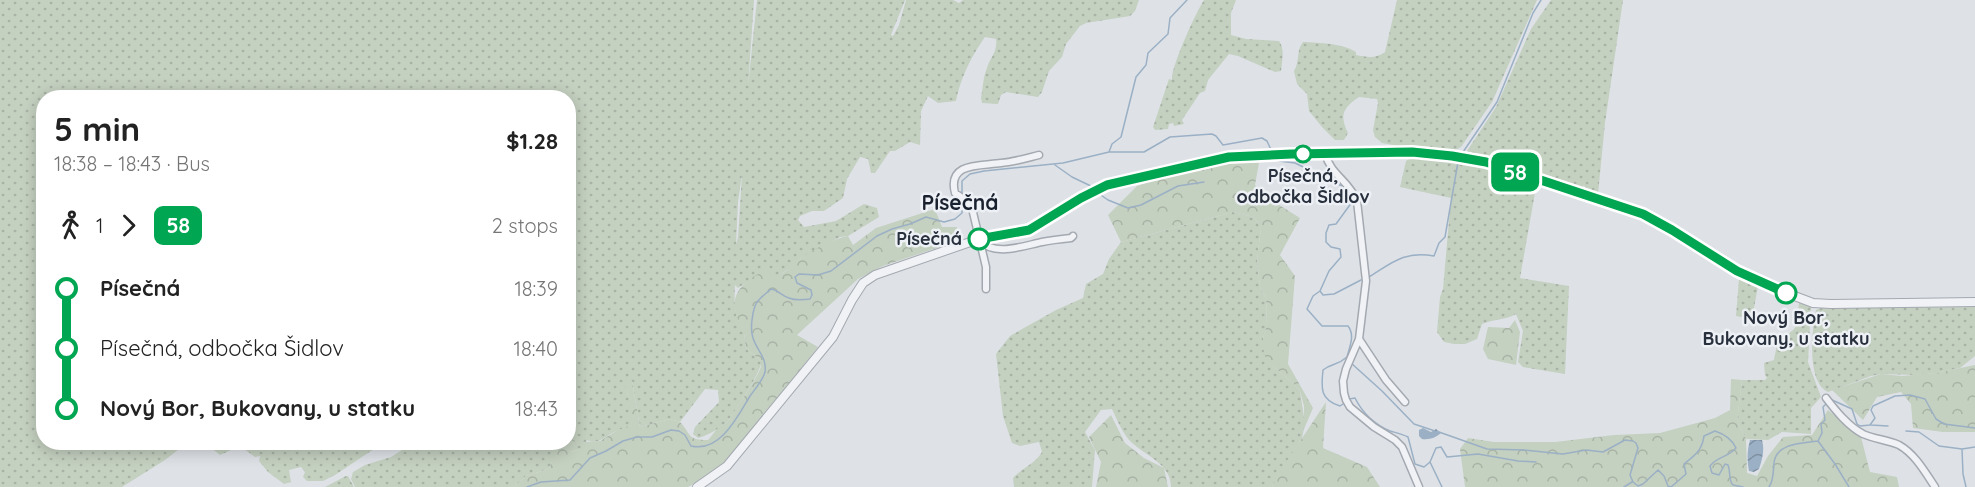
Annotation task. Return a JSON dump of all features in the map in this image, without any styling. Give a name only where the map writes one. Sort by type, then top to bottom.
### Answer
[{"type":"street","points":[[697,487],[728,466],[833,338],[852,300],[863,284],[875,275],[979,239],[1029,230],[1107,185],[1229,157],[1412,152],[1486,162],[1643,214],[1737,271],[1763,284],[1813,303],[1975,302]]},
{"type":"street","points":[[1325,153],[1329,166],[1352,189],[1357,201],[1366,281],[1359,339],[1343,381],[1346,400],[1350,407],[1402,447],[1419,487]]},
{"type":"street","points":[[986,289],[986,267],[971,204],[956,194],[953,184],[955,176],[964,168],[1004,163],[1039,155]]},
{"type":"street","points":[[979,239],[984,245],[995,249],[1009,249],[1073,236]]},
{"type":"street","points":[[1359,339],[1386,380],[1405,402]]},
{"type":"street","points":[[1826,398],[1845,421],[1863,434],[1898,445],[1906,451],[1919,463],[1935,487]]},
{"type":"green space","points":[[0,0],[754,0],[748,86],[757,0],[905,0],[891,35],[893,36],[899,25],[906,0],[953,0],[959,3],[963,0],[1139,0],[1135,11],[1130,16],[1080,26],[1066,44],[1062,57],[1049,71],[1038,97],[1006,92],[1001,95],[998,104],[982,103],[985,75],[996,44],[996,39],[985,37],[967,67],[956,101],[938,103],[928,96],[921,111],[920,145],[910,142],[895,151],[890,151],[875,173],[871,173],[868,159],[860,157],[847,179],[843,198],[824,211],[812,211],[800,216],[798,220],[804,227],[836,221],[864,204],[877,208],[879,217],[848,236],[840,237],[801,258],[793,267],[777,276],[747,282],[738,288],[735,285],[735,309],[744,332],[746,347],[761,362],[747,392],[725,424],[698,438],[693,434],[695,427],[719,402],[718,390],[705,389],[680,422],[670,419],[640,427],[632,381],[626,391],[631,400],[631,425],[599,441],[587,440],[581,449],[570,452],[576,450],[576,90],[36,90],[36,450],[178,450],[122,487],[0,487]],"holes":[[[742,174],[738,237],[736,245],[738,202]]]},
{"type":"green space","points":[[1204,0],[1236,0],[1231,13],[1231,35],[1246,39],[1279,41],[1283,51],[1281,71],[1275,72],[1229,54],[1208,80],[1205,91],[1200,93],[1182,120],[1184,124],[1174,126],[1173,123],[1169,124],[1168,129],[1155,130],[1153,127],[1169,79],[1172,80],[1179,53]]},
{"type":"green space","points":[[1397,0],[1537,0],[1492,102],[1461,147],[1455,150],[1382,143],[1375,137],[1373,130],[1377,99],[1359,97],[1344,112],[1343,117],[1348,133],[1344,140],[1335,140],[1309,111],[1307,94],[1297,84],[1294,71],[1303,42],[1338,45],[1356,52],[1356,55],[1364,56],[1375,57],[1385,52]]},
{"type":"green space","points":[[1551,0],[1623,0],[1605,123],[1598,194],[1586,190],[1584,185],[1582,188],[1576,188],[1565,185],[1490,162],[1467,151],[1496,107],[1531,29]]},
{"type":"green space","points":[[1417,155],[1454,159],[1460,163],[1468,163],[1500,173],[1536,187],[1520,278],[1569,286],[1565,374],[1523,367],[1518,362],[1523,331],[1516,314],[1482,324],[1477,339],[1465,344],[1444,342],[1437,332],[1451,198],[1400,187],[1406,161]]},
{"type":"green space","points":[[1231,162],[1259,163],[1255,185],[1268,198],[1300,218],[1280,255],[1295,276],[1288,364],[1313,408],[1304,429],[1304,406],[1300,391],[1264,355],[1263,338],[1267,325],[1266,298],[1260,287],[1257,260],[1261,228],[1254,217],[1233,212],[1121,242],[1108,215],[1137,186],[1173,174]]},
{"type":"green space","points":[[935,209],[942,227],[957,227],[957,241],[883,266],[858,279],[797,335],[818,347],[732,456],[710,475],[688,487],[514,487],[526,476],[548,469],[552,462],[552,450],[572,450],[571,452],[581,449],[582,442],[600,441],[631,425],[631,400],[626,391],[626,379],[632,381],[640,427],[670,419],[680,422],[693,438],[708,440],[728,421],[752,385],[761,366],[758,358],[747,349],[744,333],[735,310],[737,294],[741,287],[766,270],[772,276],[784,272],[804,256],[843,237],[848,236],[853,245],[876,228]]},
{"type":"green space","points":[[1233,212],[1254,217],[1261,228],[1257,260],[1260,287],[1266,298],[1267,326],[1263,338],[1273,366],[1300,391],[1305,424],[1302,438],[1272,487],[1171,487],[1167,472],[1157,461],[1128,439],[1112,409],[1101,410],[1085,432],[1095,450],[1092,487],[1014,487],[1013,478],[1036,460],[1042,452],[1039,442],[1020,446],[1012,443],[1003,416],[996,354],[1010,336],[1056,310],[1083,298],[1086,284],[1103,274],[1109,259],[1121,242]]},
{"type":"green space","points":[[1739,279],[1758,286],[1752,319],[1736,316]]},
{"type":"green space","points":[[1799,302],[1804,302],[1811,307],[1808,362],[1821,397],[1811,408],[1811,434],[1782,432],[1768,440],[1746,439],[1737,421],[1742,380],[1765,380],[1767,378],[1764,363],[1774,360],[1778,339],[1794,329],[1798,321]]},
{"type":"green space","points":[[1975,307],[1975,356],[1960,368],[1916,375],[1881,374],[1828,392],[1816,378],[1812,354],[1816,310],[1821,308]]},
{"type":"green space","points":[[1515,320],[1520,332],[1516,365],[1488,359],[1483,349],[1488,327],[1509,328]]},
{"type":"green space","points":[[1975,365],[1975,432],[1943,432],[1913,428],[1911,404],[1901,392],[1877,397],[1863,420],[1832,390],[1881,374],[1902,376],[1936,373]]},
{"type":"green space","points":[[1731,379],[1742,380],[1737,421],[1746,439],[1747,473],[1757,476],[1768,456],[1783,437],[1812,435],[1828,410],[1861,437],[1870,472],[1897,477],[1899,487],[1465,487],[1460,449],[1468,438],[1494,442],[1555,442],[1614,435],[1660,433],[1715,418],[1730,410]]},
{"type":"green space","points":[[1326,402],[1323,448],[1367,467],[1380,487],[1272,487],[1283,467]]},
{"type":"green space","points":[[1111,415],[1125,443],[1144,458],[1164,468],[1168,487],[1096,487],[1101,462],[1089,437]]},
{"type":"green space","points":[[214,450],[231,450],[220,455]]},
{"type":"green space","points":[[245,450],[372,450],[323,481],[307,481],[303,477],[305,472],[301,467],[289,470],[291,482],[284,484],[268,472],[259,461],[260,456],[255,457]]},
{"type":"green space","points":[[402,450],[552,450],[552,462],[548,469],[526,476],[514,487],[355,487],[351,479],[353,472],[365,465],[391,457]]},
{"type":"green space","points":[[346,476],[354,487],[325,487]]},
{"type":"water","points":[[1423,428],[1431,432],[1436,429],[1441,433],[1432,438],[1422,439],[1419,436],[1419,430]]},
{"type":"water","points":[[1750,440],[1762,440],[1763,444],[1760,466],[1754,472],[1749,471],[1748,467]]},
{"type":"waterway","points":[[1109,152],[1112,144],[1121,137],[1136,77],[1146,65],[1148,53],[1168,34],[1170,18],[1187,0]]},
{"type":"waterway","points":[[1461,155],[1497,102],[1533,13],[1541,0]]},
{"type":"waterway","points":[[962,195],[962,181],[970,174],[1063,163],[1109,152],[1144,152],[1170,137],[1212,134],[1223,145],[1262,138],[1267,141],[1272,152]]},
{"type":"waterway","points":[[1276,159],[1295,163],[1346,188]]},
{"type":"waterway","points":[[1369,277],[1392,262],[1407,256],[1434,256],[1439,243],[1445,237],[1458,162]]},
{"type":"waterway","points":[[1055,165],[1072,177],[1093,187]]},
{"type":"waterway","points":[[1098,193],[1128,208],[1141,205],[1178,186],[1204,182]]},
{"type":"waterway","points":[[1348,358],[1352,337],[1348,326],[1322,326],[1307,309],[1313,296],[1320,291],[1329,271],[1341,257],[1340,249],[1331,247],[1326,242],[1326,233],[1329,225],[1336,224],[1352,202],[1350,193]]},
{"type":"waterway","points":[[527,487],[541,482],[570,480],[590,458],[623,441],[637,437],[652,437],[671,430],[679,431],[685,435],[691,446],[701,447],[719,439],[734,422],[765,372],[765,362],[752,335],[754,309],[760,299],[771,289],[792,299],[810,299],[811,290],[797,283],[795,277],[799,274],[818,275],[831,271],[877,236],[926,217],[944,222],[955,219],[962,213],[962,200]]},
{"type":"waterway","points":[[1320,291],[1323,295],[1334,294],[1361,280]]},
{"type":"waterway","points":[[1343,404],[1340,406],[1325,397],[1322,376],[1323,370],[1347,357]]},
{"type":"waterway","points":[[1351,363],[1414,424],[1435,431]]},
{"type":"waterway","points":[[1830,399],[1852,409],[1857,424],[1860,426],[1870,425],[1875,418],[1871,410],[1873,406],[1895,396],[1910,395],[1925,399],[1936,419],[1944,424],[1975,428]]},
{"type":"waterway","points":[[1349,399],[1355,398],[1365,414],[1379,425],[1408,437],[1415,464],[1424,467],[1430,462],[1442,487]]},
{"type":"waterway","points":[[1769,487],[1779,451],[1791,445],[1818,441],[1822,433],[1821,424],[1825,420],[1823,407],[1827,403]]},
{"type":"waterway","points":[[1871,425],[1888,426]]},
{"type":"waterway","points":[[1439,432],[1487,449],[1563,454],[1586,450],[1603,452],[1625,440],[1633,441],[1638,448],[1630,475],[1633,482],[1638,486],[1643,484],[1658,470],[1671,487],[1686,474],[1684,464],[1694,456],[1704,436],[1715,431],[1727,437],[1736,448],[1710,466],[1712,473],[1719,475],[1725,464],[1728,465],[1731,483],[1743,487]]},
{"type":"waterway","points":[[1906,431],[1919,432],[1939,446],[1962,449],[1975,447]]},
{"type":"waterway","points":[[1818,441],[1849,487]]},
{"type":"waterway","points":[[1430,462],[1436,448],[1441,447],[1447,457],[1478,454],[1536,462]]},
{"type":"waterway","points":[[1962,449],[1966,487]]},
{"type":"waterway","points":[[1624,487],[1632,482]]},
{"type":"bus line","name":"58","points":[[979,239],[1037,227],[1081,198],[1107,185],[1229,157],[1412,152],[1486,162],[1643,214],[1737,271],[1786,293]]},
{"type":"place","name":"Písečná, odbočka Šidlov","points":[[1303,154]]},
{"type":"place","name":"Písečná","points":[[979,239]]},
{"type":"place","name":"Nový Bor, Bukovany, u statku","points":[[1786,293]]},
{"type":"district","name":"Písečná","points":[[960,203]]}]
